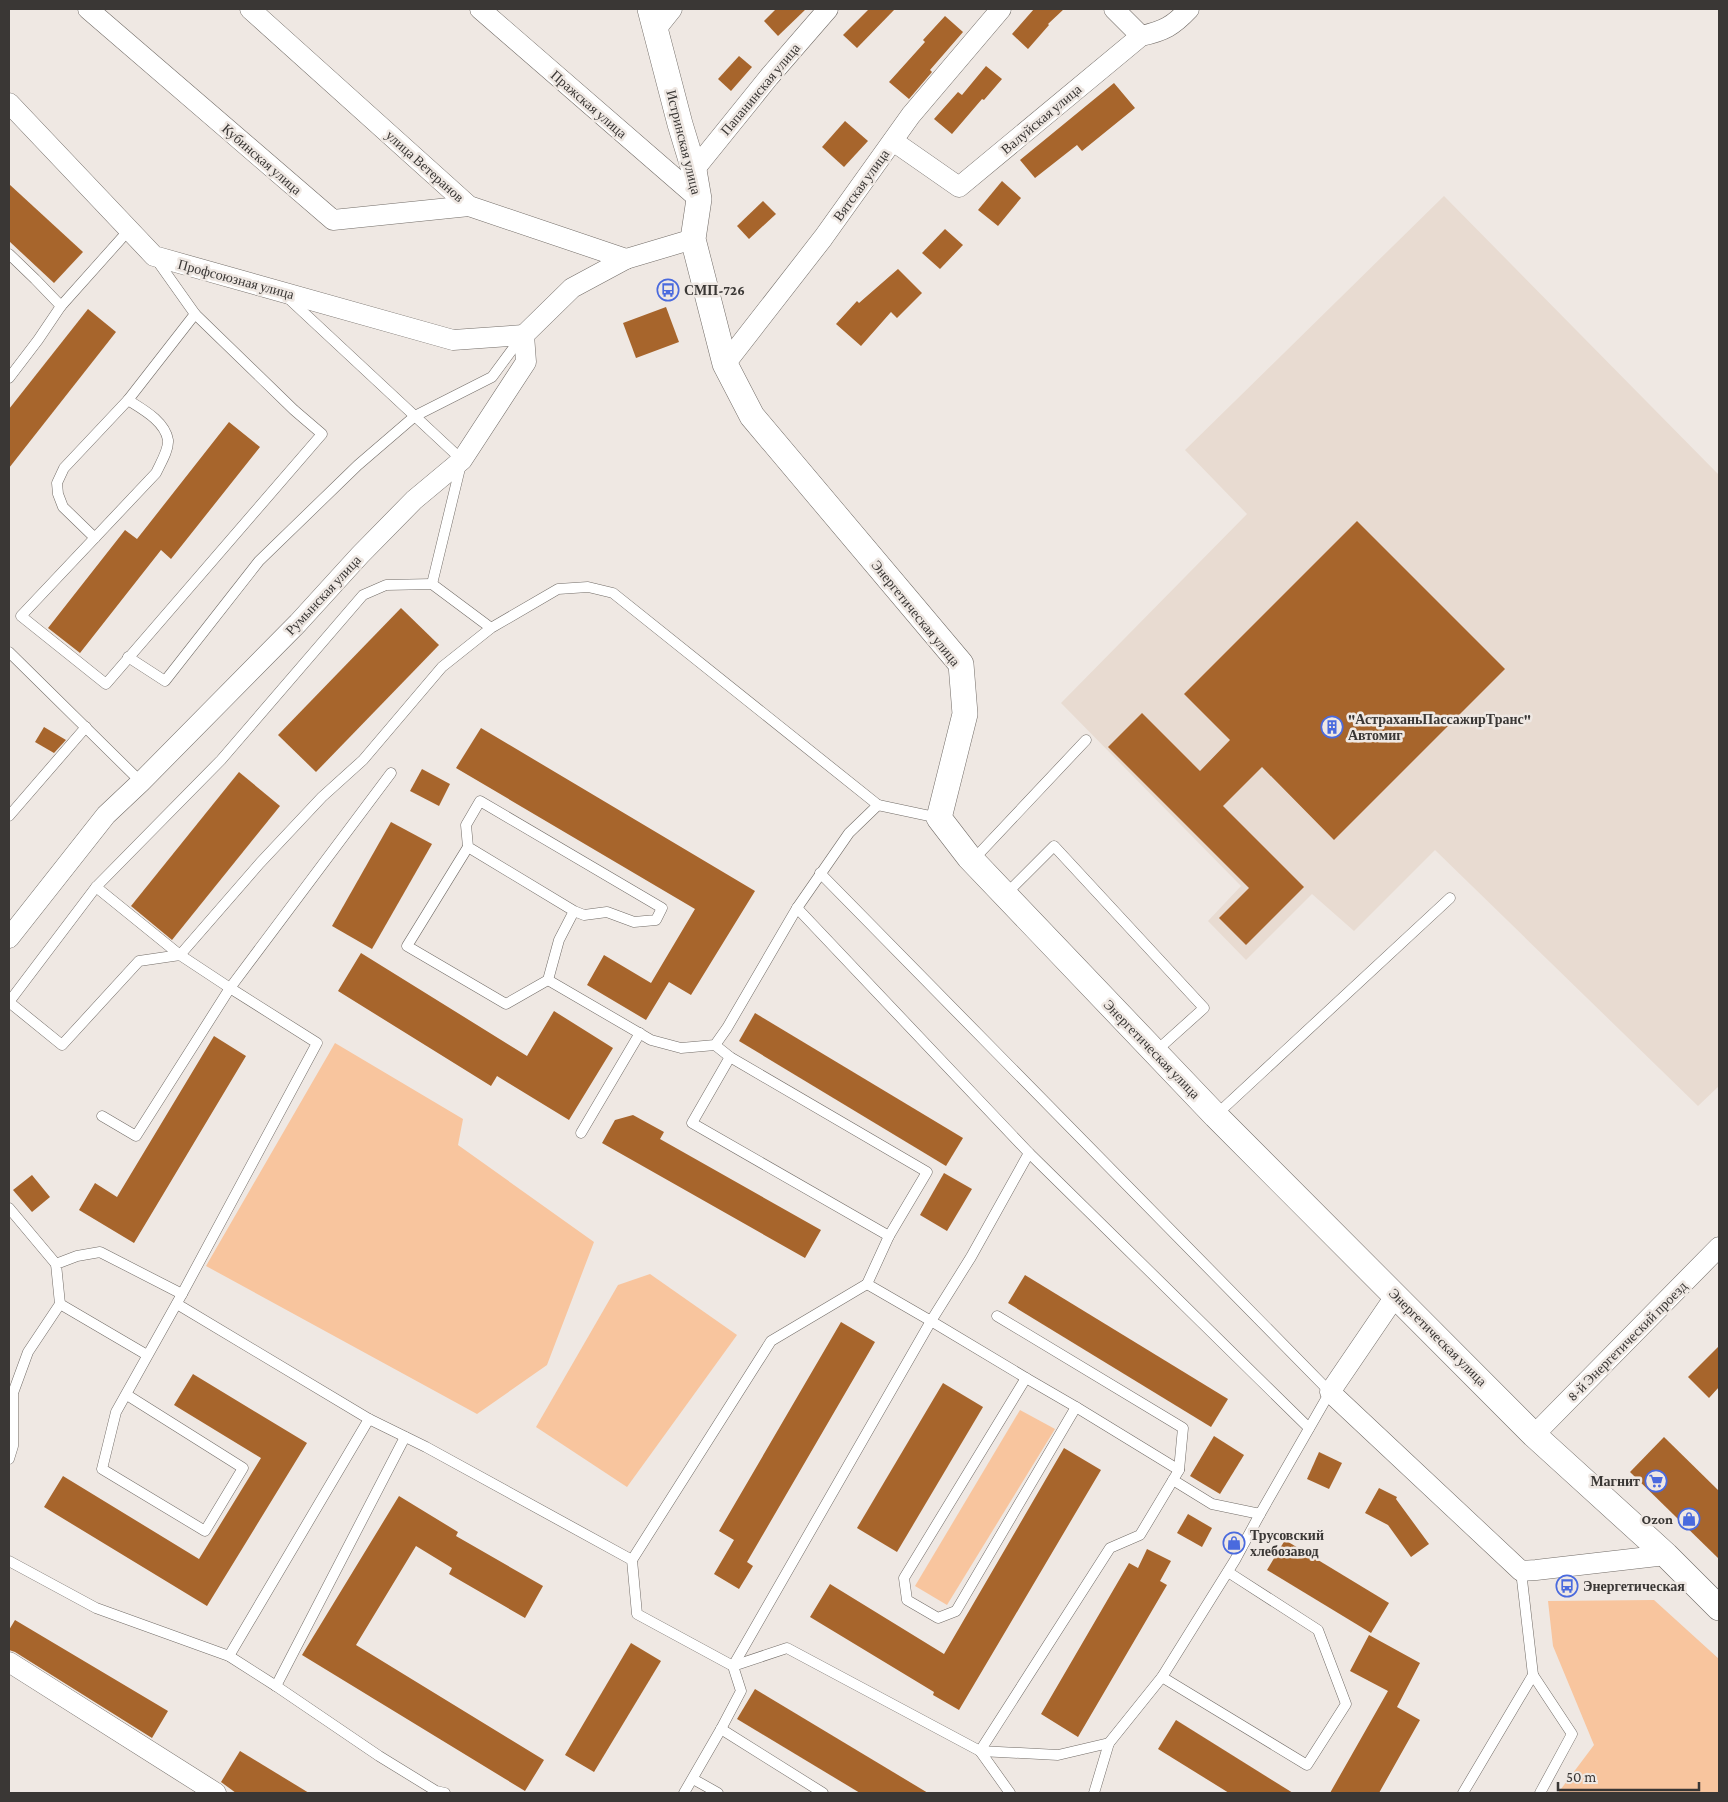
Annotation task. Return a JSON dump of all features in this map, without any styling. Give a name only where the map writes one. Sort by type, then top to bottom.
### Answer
[{"type":"street","name":"Кубинская улица","points":[[88,9],[333,220],[469,206]]},
{"type":"street","name":"улица Ветеранов","points":[[250,9],[469,206],[626,259]]},
{"type":"street","name":"Пражская улица","points":[[480,9],[699,199]]},
{"type":"street","points":[[653,19],[672,9]]},
{"type":"street","name":"Папанинская улица","points":[[694,170],[769,77],[828,9]]},
{"type":"street","name":"Вятская улица","points":[[725,364],[823,238],[912,115],[1001,9]]},
{"type":"street","points":[[1114,9],[1141,36]]},
{"type":"street","name":"Валуйская улица","points":[[893,141],[959,187],[1141,36],[1160,32],[1178,20],[1189,9]]},
{"type":"street","name":"Истринская улица","points":[[653,19],[694,170],[699,199],[693,239],[725,364],[752,416]]},
{"type":"street","name":"Профсоюзная улица","points":[[9,103],[128,231],[154,256],[453,340],[524,335]]},
{"type":"street","points":[[524,335],[572,288],[626,259],[693,239]]},
{"type":"street","name":"Румынская улица","points":[[9,938],[106,815],[298,623],[360,555],[408,507],[462,460],[526,362],[524,335]]},
{"type":"street","name":"Энергетическая улица","points":[[752,416],[961,664],[965,714],[939,818],[972,861],[1216,1116],[1534,1434],[1666,1556],[1719,1608]]},
{"type":"street","name":"8-й Энергетический проезд","points":[[1534,1434],[1719,1248]]},
{"type":"street","points":[[1396,1295],[1330,1392],[1521,1570],[1666,1556]]},
{"type":"street","points":[[9,1662],[216,1793]]},
{"type":"lane","points":[[9,378],[62,306],[128,231]]},
{"type":"lane","points":[[9,254],[62,306]]},
{"type":"lane","points":[[128,400],[153,417],[163,428],[168,441],[164,456],[156,473],[21,616],[106,684],[322,434],[294,410],[195,314],[154,256]]},
{"type":"lane","points":[[279,290],[462,460],[432,584]]},
{"type":"lane","points":[[95,538],[63,507],[58,494],[57,483],[64,468],[128,400],[195,314]]},
{"type":"lane","points":[[128,657],[165,681],[259,561],[358,466],[415,416],[492,377],[524,335]]},
{"type":"lane","points":[[491,628],[432,584],[386,584],[363,595],[221,760],[96,887],[10,1002],[62,1045],[139,961],[180,955],[322,797],[363,760],[442,667],[491,628],[558,589],[588,588],[613,593],[878,805],[939,818]]},
{"type":"lane","points":[[9,652],[141,782]]},
{"type":"lane","points":[[9,816],[86,727]]},
{"type":"lane","points":[[972,861],[1086,740]]},
{"type":"lane","points":[[102,1116],[136,1136],[230,988],[391,773]]},
{"type":"lane","points":[[468,847],[574,911],[584,915],[608,912],[634,922],[656,920],[662,908],[480,801],[466,825],[468,847],[407,946],[506,1004],[548,980],[559,940],[574,911]]},
{"type":"lane","points":[[715,1045],[727,1028],[797,908],[820,874],[849,833],[878,805]]},
{"type":"lane","points":[[1005,895],[1054,846],[1204,1008],[1155,1052]]},
{"type":"lane","points":[[820,874],[1330,1392],[1228,1572],[1162,1677],[1109,1743],[1094,1793]]},
{"type":"lane","points":[[96,887],[180,955],[317,1043],[177,1304],[116,1412],[102,1469],[205,1531],[243,1468],[127,1395]]},
{"type":"lane","points":[[1216,1116],[1450,898]]},
{"type":"lane","points":[[797,908],[1028,1153],[1309,1428]]},
{"type":"lane","points":[[548,980],[651,1040],[681,1048],[715,1045],[730,1057],[927,1172],[889,1236],[867,1284],[771,1341],[632,1560],[637,1614],[732,1666],[741,1692],[684,1793]]},
{"type":"lane","points":[[581,1133],[640,1033]]},
{"type":"lane","points":[[730,1057],[692,1123],[889,1236]]},
{"type":"lane","points":[[732,1666],[931,1321],[971,1257],[1028,1153]]},
{"type":"lane","points":[[9,1208],[56,1264],[60,1304],[28,1352],[11,1392],[12,1446],[9,1459]]},
{"type":"lane","points":[[56,1264],[77,1256],[100,1252],[182,1294]]},
{"type":"lane","points":[[867,1284],[1179,1470]]},
{"type":"lane","points":[[60,1304],[147,1355]]},
{"type":"lane","points":[[177,1304],[369,1419],[632,1560]]},
{"type":"lane","points":[[980,1751],[1110,1548],[1140,1535],[1179,1470],[1183,1428],[997,1316]]},
{"type":"lane","points":[[1026,1378],[904,1578],[908,1600],[930,1614],[938,1618],[956,1612],[1076,1407]]},
{"type":"lane","points":[[228,1656],[369,1419]]},
{"type":"lane","points":[[276,1686],[406,1438]]},
{"type":"lane","points":[[1173,1480],[1212,1504],[1260,1514]]},
{"type":"lane","points":[[9,1561],[96,1608],[228,1656],[379,1756],[436,1791],[445,1793]]},
{"type":"lane","points":[[1521,1570],[1533,1675],[1572,1734],[1540,1793]]},
{"type":"lane","points":[[1162,1677],[1307,1765],[1346,1704],[1318,1630],[1228,1572]]},
{"type":"lane","points":[[732,1666],[787,1648],[980,1751],[1058,1755],[1109,1743]]},
{"type":"lane","points":[[1463,1793],[1533,1675]]},
{"type":"lane","points":[[721,1729],[823,1793]]},
{"type":"lane","points":[[980,1751],[1010,1793]]},
{"type":"lane","points":[[693,1779],[718,1793]]},
{"type":"shaded area","points":[[1444,196],[1719,475],[1719,1086],[1698,1106],[1435,850],[1354,931],[1312,894],[1246,960],[1208,921],[1241,886],[1061,703],[1247,514],[1185,450]]},
{"type":"shaded area","points":[[335,1043],[463,1119],[458,1145],[594,1242],[547,1365],[477,1414],[206,1266]]},
{"type":"shaded area","points":[[650,1274],[737,1335],[627,1487],[536,1427],[618,1285]]},
{"type":"shaded area","points":[[1020,1410],[1055,1429],[947,1605],[915,1586]]},
{"type":"shaded area","points":[[1654,1600],[1719,1659],[1719,1793],[1558,1793],[1594,1745],[1553,1646],[1548,1601]]},
{"type":"building","points":[[776,9],[806,9],[778,36],[764,21]]},
{"type":"building","points":[[869,9],[895,9],[857,48],[843,35]]},
{"type":"building","points":[[1034,9],[1064,9],[1048,24],[1028,49],[1012,34]]},
{"type":"building","points":[[945,16],[963,32],[930,70],[932,72],[909,99],[889,82],[925,42],[923,40]]},
{"type":"building","points":[[739,56],[752,67],[731,91],[718,79]]},
{"type":"building","points":[[986,66],[1002,79],[952,134],[934,119],[958,92],[962,95]]},
{"type":"building","points":[[1114,83],[1135,108],[1082,151],[1077,145],[1035,178],[1020,160]]},
{"type":"building","points":[[845,121],[868,141],[844,167],[822,147]]},
{"type":"building","points":[[1002,181],[1021,198],[998,226],[978,210]]},
{"type":"building","points":[[9,184],[83,252],[54,283],[9,241]]},
{"type":"building","points":[[763,201],[776,214],[749,239],[737,226]]},
{"type":"building","points":[[945,229],[963,245],[940,269],[922,253]]},
{"type":"building","points":[[898,269],[922,293],[897,318],[891,312],[861,346],[836,324],[857,301],[859,303]]},
{"type":"building","points":[[666,307],[679,342],[636,358],[623,323]]},
{"type":"building","points":[[88,309],[116,332],[9,468],[9,409]]},
{"type":"building","points":[[229,422],[260,447],[171,559],[161,550],[80,653],[48,628],[125,530],[137,539]]},
{"type":"building","name":"\"АстраханьПассажирТранс\" Автомиг","points":[[1357,521],[1505,669],[1334,840],[1262,767],[1223,806],[1304,887],[1246,945],[1219,918],[1249,888],[1108,747],[1142,713],[1200,771],[1230,740],[1184,694]]},
{"type":"building","points":[[401,608],[439,645],[316,772],[278,735]]},
{"type":"building","points":[[44,727],[66,740],[54,753],[35,742]]},
{"type":"building","points":[[481,728],[755,891],[691,995],[669,982],[646,1020],[587,985],[604,955],[651,983],[695,909],[456,768]]},
{"type":"building","points":[[422,769],[450,784],[439,806],[410,791]]},
{"type":"building","points":[[239,772],[280,806],[172,940],[131,906]]},
{"type":"building","points":[[391,822],[432,844],[372,949],[332,926]]},
{"type":"building","points":[[361,953],[527,1056],[554,1011],[613,1048],[569,1120],[497,1076],[491,1086],[338,991]]},
{"type":"building","points":[[755,1013],[963,1138],[946,1166],[739,1041]]},
{"type":"building","points":[[214,1036],[246,1056],[134,1243],[79,1210],[95,1183],[117,1197]]},
{"type":"building","points":[[633,1115],[664,1132],[660,1139],[821,1230],[805,1258],[602,1143],[615,1120]]},
{"type":"building","points":[[944,1173],[972,1189],[947,1231],[920,1215]]},
{"type":"building","points":[[32,1175],[50,1197],[32,1212],[13,1190]]},
{"type":"building","points":[[1025,1275],[1228,1399],[1211,1427],[1008,1303]]},
{"type":"building","points":[[841,1322],[875,1342],[747,1562],[753,1566],[739,1589],[714,1574],[734,1540],[719,1531]]},
{"type":"building","points":[[1719,1346],[1719,1387],[1709,1398],[1688,1377]]},
{"type":"building","points":[[193,1374],[307,1443],[207,1606],[44,1507],[63,1476],[199,1559],[261,1458],[174,1405]]},
{"type":"building","points":[[943,1383],[983,1407],[897,1552],[857,1528]]},
{"type":"building","points":[[1214,1436],[1244,1455],[1220,1494],[1190,1476]]},
{"type":"building","points":[[1664,1437],[1719,1491],[1719,1559],[1630,1472]]},
{"type":"building","points":[[1064,1448],[1101,1470],[959,1710],[933,1695],[934,1692],[810,1617],[830,1584],[944,1654]]},
{"type":"building","points":[[1319,1452],[1342,1463],[1329,1489],[1307,1479]]},
{"type":"building","points":[[1379,1488],[1397,1497],[1396,1499],[1429,1544],[1411,1557],[1388,1525],[1365,1513]]},
{"type":"building","points":[[399,1496],[458,1532],[456,1536],[543,1586],[525,1618],[449,1574],[452,1568],[416,1546],[356,1645],[544,1760],[525,1791],[302,1655]]},
{"type":"building","points":[[1188,1514],[1212,1528],[1202,1547],[1177,1533]]},
{"type":"building","points":[[1285,1540],[1389,1603],[1371,1633],[1267,1570]]},
{"type":"building","points":[[1147,1549],[1171,1561],[1160,1581],[1167,1585],[1078,1737],[1041,1714],[1129,1563],[1138,1568]]},
{"type":"building","points":[[15,1620],[168,1711],[152,1738],[9,1650],[9,1630]]},
{"type":"building","points":[[1369,1635],[1420,1663],[1397,1707],[1420,1720],[1379,1793],[1330,1793],[1388,1691],[1350,1671]]},
{"type":"building","points":[[631,1643],[661,1661],[594,1772],[565,1755]]},
{"type":"building","points":[[755,1689],[928,1793],[860,1793],[737,1719]]},
{"type":"building","points":[[1176,1720],[1293,1793],[1229,1793],[1158,1749]]},
{"type":"building","points":[[240,1751],[309,1793],[236,1793],[221,1782]]},
{"type":"place","name":"СМП-726","points":[[668,290]]},
{"type":"place","name":"\"АстраханьПассажирТранс\" Автомиг","points":[[1332,727]]},
{"type":"place","name":"Магнит","points":[[1656,1481]]},
{"type":"place","name":"Ozon","points":[[1689,1519]]},
{"type":"place","name":"Трусовский хлебозавод","points":[[1234,1543]]},
{"type":"place","name":"Энергетическая","points":[[1567,1586]]}]
